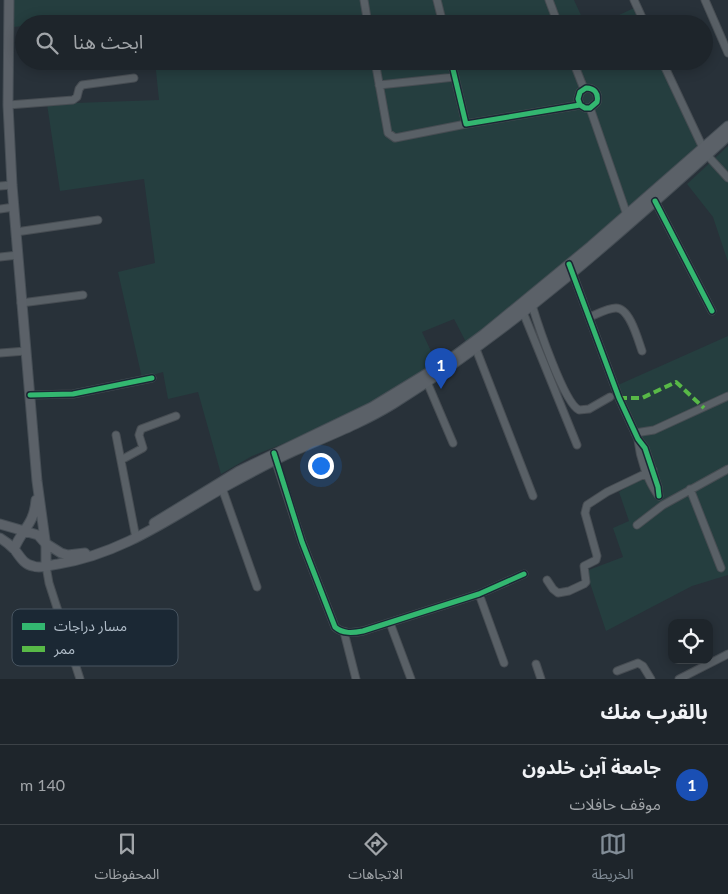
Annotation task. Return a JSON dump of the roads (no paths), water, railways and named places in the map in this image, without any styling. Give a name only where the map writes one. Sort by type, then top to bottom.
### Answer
[{"type":"main road","points":[[9,0],[4,36],[12,184],[21,303],[46,566]]},
{"type":"main road","points":[[0,538],[14,549],[20,558],[34,567],[91,557],[123,544],[175,518],[274,457],[403,390],[467,347],[571,268],[655,200],[728,126]]},
{"type":"main road","points":[[0,524],[38,535],[45,543],[61,553],[75,555],[90,552],[135,533],[228,477],[371,417],[476,349],[532,306],[627,215],[705,151],[728,136]]},
{"type":"main road","points":[[14,549],[30,525],[35,512],[37,481]]},
{"type":"street","points":[[364,0],[366,15]]},
{"type":"street","points":[[437,0],[441,15]]},
{"type":"street","points":[[549,0],[555,15]]},
{"type":"street","points":[[634,0],[641,15]]},
{"type":"street","points":[[705,0],[712,15]]},
{"type":"street","points":[[713,18],[728,53]]},
{"type":"street","points":[[377,70],[388,133],[395,138],[580,105],[590,108],[597,102],[597,95],[593,89],[584,89],[578,96],[580,105]]},
{"type":"street","points":[[453,70],[466,124]]},
{"type":"street","points":[[577,70],[584,89]]},
{"type":"street","points":[[666,70],[705,151],[728,178]]},
{"type":"street","points":[[380,86],[455,77]]},
{"type":"street","points":[[8,105],[73,100],[77,97],[79,88],[82,85],[134,78]]},
{"type":"street","points":[[590,108],[627,215]]},
{"type":"street","points":[[0,186],[12,184]]},
{"type":"street","points":[[655,200],[712,311]]},
{"type":"street","points":[[0,209],[14,207]]},
{"type":"street","points":[[16,232],[98,220]]},
{"type":"street","points":[[0,257],[18,255]]},
{"type":"street","points":[[571,268],[619,398],[636,436],[639,449],[650,471],[653,488],[663,505]]},
{"type":"street","points":[[21,303],[83,295]]},
{"type":"street","points":[[532,306],[572,405],[579,410],[585,410],[610,398]]},
{"type":"street","points":[[590,317],[614,308],[624,310],[632,324],[642,352]]},
{"type":"street","points":[[523,312],[577,445]]},
{"type":"street","points":[[476,349],[533,496]]},
{"type":"street","points":[[0,353],[26,351]]},
{"type":"street","points":[[30,395],[73,394],[152,378]]},
{"type":"street","points":[[427,382],[453,443]]},
{"type":"street","points":[[636,436],[654,430],[728,396]]},
{"type":"street","points":[[121,460],[143,448],[140,429],[176,416]]},
{"type":"street","points":[[116,434],[135,533]]},
{"type":"street","points":[[274,457],[335,627],[344,632],[363,631],[390,623],[479,594],[524,574]]},
{"type":"street","points":[[636,525],[663,505],[728,469]]},
{"type":"street","points":[[547,580],[552,589],[558,593],[569,591],[586,582],[584,566],[596,560],[597,556],[585,508],[592,500],[650,471]]},
{"type":"street","points":[[222,488],[257,587]]},
{"type":"street","points":[[690,489],[721,568]]},
{"type":"street","points":[[46,566],[57,609]]},
{"type":"street","points":[[479,594],[504,663]]},
{"type":"street","points":[[390,623],[411,679]]},
{"type":"street","points":[[344,632],[356,679]]},
{"type":"street","points":[[679,679],[728,654]]},
{"type":"street","points":[[617,671],[638,662],[643,666],[651,679]]},
{"type":"street","points":[[536,664],[541,679]]},
{"type":"street","points":[[76,666],[80,679]]},
{"type":"place","name":"جامعة آبن خلدون","points":[[441,389]]}]
